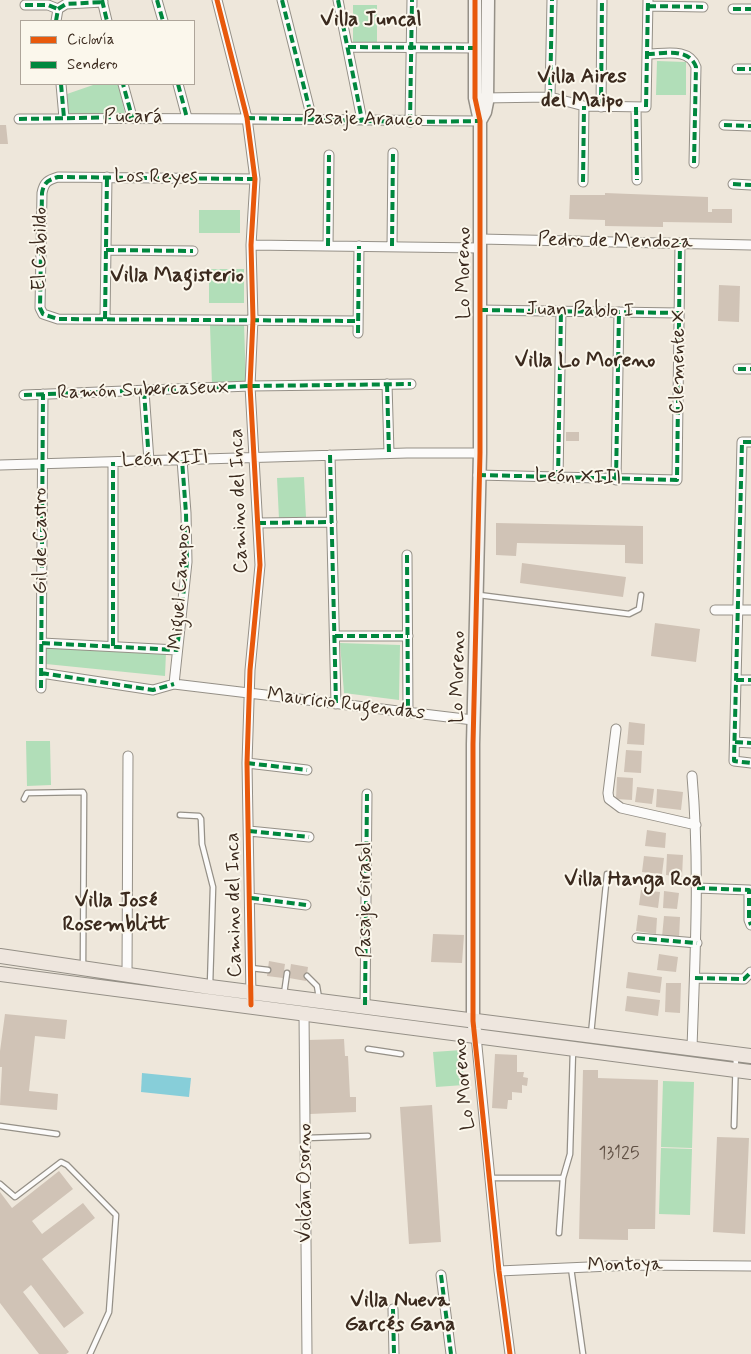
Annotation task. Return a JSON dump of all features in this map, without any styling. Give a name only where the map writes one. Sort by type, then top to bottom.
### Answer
[{"type":"main road","points":[[0,956],[210,987],[304,1012],[751,1072]]},
{"type":"main road","points":[[0,974],[251,998],[284,996],[751,1056]]},
{"type":"street","points":[[157,0],[163,20]]},
{"type":"street","name":"Camino del Inca","points":[[217,0],[247,118],[255,179],[251,245],[253,319],[250,386],[259,574],[249,692],[247,763],[250,831],[251,998]]},
{"type":"street","points":[[282,0],[312,119]]},
{"type":"street","points":[[338,0],[362,120]]},
{"type":"street","points":[[410,122],[412,0]]},
{"type":"street","name":"Lo Moreno","points":[[475,0],[475,48],[481,98],[485,112],[480,121],[480,453],[473,720],[473,1021],[499,1271],[510,1354]]},
{"type":"street","name":"Lo Moreno","points":[[481,98],[488,0]]},
{"type":"street","points":[[550,97],[552,0]]},
{"type":"street","points":[[601,107],[602,0]]},
{"type":"street","points":[[56,20],[58,9],[66,4],[102,1],[108,20]]},
{"type":"street","points":[[637,180],[641,107],[647,54],[648,3],[703,7]]},
{"type":"street","points":[[25,5],[48,5],[58,9]]},
{"type":"street","points":[[733,9],[751,9]]},
{"type":"street","points":[[348,47],[475,48]]},
{"type":"street","points":[[647,54],[684,54],[694,60],[696,67],[694,163]]},
{"type":"street","points":[[736,69],[751,69]]},
{"type":"street","points":[[61,85],[64,118]]},
{"type":"street","points":[[123,85],[132,118]]},
{"type":"street","points":[[178,85],[187,118]]},
{"type":"street","points":[[481,98],[550,97],[584,106],[641,107]]},
{"type":"street","points":[[583,182],[584,106]]},
{"type":"street","name":"Pucará","points":[[19,119],[247,118]]},
{"type":"street","name":"Pasaje Arauco","points":[[247,118],[410,122],[480,121]]},
{"type":"street","points":[[724,126],[751,126]]},
{"type":"street","points":[[392,246],[393,153]]},
{"type":"street","points":[[328,246],[329,154]]},
{"type":"street","name":"Los Reyes","points":[[58,177],[255,179]]},
{"type":"street","name":"El Cabildo","points":[[58,177],[44,184],[42,193],[40,308],[43,314],[58,319],[105,319]]},
{"type":"street","points":[[107,178],[105,319],[358,321]]},
{"type":"street","points":[[733,184],[751,185]]},
{"type":"street","name":"Pedro de Mendoza","points":[[251,245],[392,246],[480,243],[751,245]]},
{"type":"street","name":"Clemente X","points":[[677,480],[680,243]]},
{"type":"street","points":[[358,332],[359,246]]},
{"type":"street","points":[[106,250],[193,251]]},
{"type":"street","name":"Juan Pablo I","points":[[480,310],[679,312]]},
{"type":"street","points":[[558,478],[561,311]]},
{"type":"street","points":[[616,480],[619,312]]},
{"type":"street","points":[[738,369],[751,369]]},
{"type":"street","points":[[388,384],[389,454]]},
{"type":"street","name":"Ramón Subercaseux","points":[[24,395],[250,386],[411,384]]},
{"type":"street","points":[[144,391],[148,461]]},
{"type":"street","name":"Gil de Castro","points":[[41,688],[43,394]]},
{"type":"street","points":[[746,442],[738,610],[734,761],[751,763]]},
{"type":"street","name":"León XIII","points":[[0,465],[330,455],[480,453]]},
{"type":"street","points":[[330,455],[336,704]]},
{"type":"street","name":"Miguel Campos","points":[[174,684],[187,562],[182,460]]},
{"type":"street","points":[[113,646],[114,462]]},
{"type":"street","name":"León XIII","points":[[478,475],[616,480],[677,480]]},
{"type":"street","points":[[258,523],[332,522]]},
{"type":"street","points":[[407,555],[408,713]]},
{"type":"street","points":[[715,610],[751,610]]},
{"type":"street","points":[[335,636],[408,636]]},
{"type":"street","points":[[42,643],[178,650]]},
{"type":"street","name":"Mauricio Rugendas","points":[[41,673],[153,690],[174,684],[473,720]]},
{"type":"street","points":[[736,680],[751,680]]},
{"type":"street","points":[[616,729],[608,793],[610,799],[620,808],[696,825]]},
{"type":"street","points":[[735,742],[751,743]]},
{"type":"street","points":[[128,756],[128,975]]},
{"type":"street","points":[[247,763],[307,770]]},
{"type":"street","points":[[692,776],[696,825],[697,888],[697,944],[692,1048]]},
{"type":"street","name":"Pasaje Girasol","points":[[365,1005],[367,794]]},
{"type":"street","points":[[250,831],[309,837]]},
{"type":"street","points":[[697,888],[749,890],[749,920],[751,925]]},
{"type":"street","points":[[251,898],[306,905]]},
{"type":"street","points":[[637,938],[697,944]]},
{"type":"street","points":[[695,978],[744,979],[751,972]]},
{"type":"street","name":"Volcán Osorno","points":[[304,1012],[307,1354]]},
{"type":"street","name":"Montoya","points":[[499,1271],[571,1267],[751,1266]]},
{"type":"street","points":[[441,1275],[451,1352]]},
{"type":"street","points":[[393,1309],[394,1352]]},
{"type":"lane","points":[[475,595],[629,614],[639,609],[641,595]]},
{"type":"lane","points":[[24,799],[28,793],[83,792],[84,794],[83,969]]},
{"type":"lane","points":[[180,816],[199,816],[201,818],[202,844],[213,887],[210,987]]},
{"type":"lane","points":[[591,1035],[607,874]]},
{"type":"lane","points":[[251,968],[268,970]]},
{"type":"lane","points":[[284,996],[287,973]]},
{"type":"lane","points":[[307,976],[317,986],[319,1000]]},
{"type":"lane","points":[[368,1049],[401,1054]]},
{"type":"lane","points":[[560,1233],[563,1178],[570,1154],[573,1049]]},
{"type":"lane","points":[[734,1126],[736,1054]]},
{"type":"lane","points":[[0,1126],[57,1134]]},
{"type":"lane","points":[[306,1138],[368,1136]]},
{"type":"lane","points":[[0,1184],[15,1197],[62,1162],[116,1215],[109,1312],[90,1354]]},
{"type":"lane","points":[[490,1178],[563,1178]]},
{"type":"lane","points":[[571,1267],[583,1354]]},
{"type":"green space","points":[[353,5],[377,5],[377,44],[353,44]]},
{"type":"green space","points":[[657,61],[686,62],[686,95],[656,95]]},
{"type":"green space","points":[[93,85],[118,85],[125,114],[69,114],[67,94]]},
{"type":"green space","points":[[199,210],[240,210],[240,233],[199,233]]},
{"type":"green space","points":[[209,269],[244,269],[244,303],[209,303]]},
{"type":"green space","points":[[244,324],[246,384],[212,385],[210,325]]},
{"type":"green space","points":[[304,477],[306,517],[279,519],[277,478]]},
{"type":"green space","points":[[340,643],[400,645],[399,700],[344,693]]},
{"type":"green space","points":[[46,648],[166,652],[165,676],[46,664]]},
{"type":"green space","points":[[26,741],[50,741],[51,785],[27,786]]},
{"type":"green space","points":[[462,1050],[464,1085],[436,1087],[433,1052]]},
{"type":"green space","points":[[663,1081],[694,1082],[692,1148],[661,1147]]},
{"type":"green space","points":[[661,1148],[692,1149],[690,1215],[659,1214]]},
{"type":"water","points":[[142,1073],[191,1078],[189,1097],[141,1092]]},
{"type":"building","points":[[0,125],[6,125],[8,144],[0,144]]},
{"type":"building","points":[[605,193],[708,197],[708,212],[712,212],[712,209],[732,209],[732,223],[663,222],[663,227],[605,226],[605,220],[569,219],[570,195],[605,195]]},
{"type":"building","points":[[719,285],[740,286],[739,322],[718,321]]},
{"type":"building","points":[[566,432],[579,432],[579,441],[566,441]]},
{"type":"building","points":[[496,523],[643,526],[643,564],[625,563],[625,545],[517,543],[516,556],[496,555]]},
{"type":"building","points":[[522,563],[626,577],[623,597],[520,583]]},
{"type":"building","points":[[655,623],[700,629],[696,662],[651,656]]},
{"type":"building","points":[[629,722],[645,724],[644,745],[627,744]]},
{"type":"building","points":[[626,750],[642,751],[641,773],[624,772]]},
{"type":"building","points":[[617,777],[633,778],[632,800],[616,799]]},
{"type":"building","points":[[637,787],[654,789],[652,804],[635,802]]},
{"type":"building","points":[[657,789],[683,792],[681,810],[656,807]]},
{"type":"building","points":[[647,830],[666,833],[665,848],[645,846]]},
{"type":"building","points":[[667,854],[683,855],[682,877],[666,875]]},
{"type":"building","points":[[644,856],[664,858],[662,874],[642,872]]},
{"type":"building","points":[[641,890],[660,892],[658,908],[639,905]]},
{"type":"building","points":[[664,891],[679,893],[677,909],[663,908]]},
{"type":"building","points":[[638,915],[657,918],[656,934],[636,931]]},
{"type":"building","points":[[664,916],[680,917],[679,939],[662,937]]},
{"type":"building","points":[[433,934],[464,935],[462,963],[431,962]]},
{"type":"building","points":[[659,954],[678,957],[676,972],[657,970]]},
{"type":"building","points":[[269,961],[285,964],[283,978],[267,976]]},
{"type":"building","points":[[291,964],[308,967],[306,981],[289,978]]},
{"type":"building","points":[[628,972],[662,977],[660,993],[626,988]]},
{"type":"building","points":[[666,983],[681,983],[680,1013],[665,1012]]},
{"type":"building","points":[[627,996],[660,1000],[658,1016],[625,1011]]},
{"type":"building","points":[[5,1014],[67,1020],[65,1039],[35,1036],[29,1091],[58,1094],[57,1110],[0,1105],[2,1067],[0,1067],[0,1051]]},
{"type":"building","points":[[344,1039],[345,1056],[348,1056],[350,1097],[356,1097],[356,1112],[310,1114],[307,1040]]},
{"type":"building","points":[[495,1054],[517,1055],[517,1072],[524,1072],[523,1077],[528,1078],[527,1086],[522,1085],[522,1093],[512,1092],[512,1100],[508,1100],[507,1109],[492,1108]]},
{"type":"building","points":[[583,1070],[598,1070],[598,1078],[658,1080],[655,1229],[628,1229],[628,1240],[579,1239]]},
{"type":"building","points":[[432,1105],[441,1242],[409,1244],[400,1107]]},
{"type":"building","points":[[717,1137],[749,1138],[745,1234],[713,1232]]},
{"type":"building","points":[[59,1171],[73,1189],[32,1221],[42,1234],[83,1203],[95,1218],[42,1259],[84,1313],[64,1328],[31,1285],[23,1292],[69,1352],[66,1354],[39,1354],[0,1303],[0,1192],[12,1208]]},
{"type":"marked path","points":[[102,0],[107,20]]},
{"type":"marked path","points":[[157,0],[163,20]]},
{"type":"marked path","points":[[282,0],[312,119]]},
{"type":"marked path","points":[[338,0],[362,120]]},
{"type":"marked path","points":[[410,122],[412,0]]},
{"type":"marked path","points":[[550,97],[552,0]]},
{"type":"marked path","points":[[601,107],[602,0]]},
{"type":"marked path","points":[[646,107],[648,0]]},
{"type":"marked path","points":[[58,9],[66,4],[103,2]]},
{"type":"marked path","points":[[25,5],[48,5],[58,9]]},
{"type":"marked path","points":[[648,6],[703,7]]},
{"type":"marked path","points":[[56,20],[58,9]]},
{"type":"marked path","points":[[733,9],[751,9]]},
{"type":"marked path","points":[[348,47],[475,48]]},
{"type":"marked path","points":[[647,54],[682,54],[693,61],[696,67],[694,163]]},
{"type":"marked path","points":[[737,69],[751,69]]},
{"type":"marked path","points":[[61,85],[64,118]]},
{"type":"marked path","points":[[19,119],[132,117],[123,85]]},
{"type":"marked path","points":[[178,85],[187,118]]},
{"type":"marked path","points":[[583,182],[584,106]]},
{"type":"marked path","points":[[636,107],[637,180]]},
{"type":"marked path","points":[[247,118],[410,122],[480,121]]},
{"type":"marked path","points":[[724,125],[751,126]]},
{"type":"marked path","points":[[392,246],[393,153]]},
{"type":"marked path","points":[[328,246],[329,155]]},
{"type":"marked path","points":[[255,179],[58,177],[49,180],[45,184],[42,193],[40,308],[43,314],[58,319],[358,321]]},
{"type":"marked path","points":[[105,319],[107,177]]},
{"type":"marked path","points":[[733,184],[751,185]]},
{"type":"marked path","points":[[478,475],[677,480],[680,243]]},
{"type":"marked path","points":[[358,333],[359,246]]},
{"type":"marked path","points":[[106,250],[193,251]]},
{"type":"marked path","points":[[480,310],[679,313]]},
{"type":"marked path","points":[[558,478],[561,311]]},
{"type":"marked path","points":[[616,480],[619,312]]},
{"type":"marked path","points":[[738,369],[751,369]]},
{"type":"marked path","points":[[387,384],[389,453]]},
{"type":"marked path","points":[[24,395],[250,386],[411,384]]},
{"type":"marked path","points":[[144,391],[149,461]]},
{"type":"marked path","points":[[41,688],[43,394]]},
{"type":"marked path","points":[[751,442],[742,442],[734,761],[751,763]]},
{"type":"marked path","points":[[330,455],[336,704]]},
{"type":"marked path","points":[[42,643],[177,650],[187,562],[182,460]]},
{"type":"marked path","points":[[113,462],[113,646]]},
{"type":"marked path","points":[[258,523],[332,522]]},
{"type":"marked path","points":[[407,555],[408,713]]},
{"type":"marked path","points":[[335,636],[408,636]]},
{"type":"marked path","points":[[41,673],[153,690],[174,684]]},
{"type":"marked path","points":[[736,680],[751,680]]},
{"type":"marked path","points":[[735,742],[751,743]]},
{"type":"marked path","points":[[247,763],[307,770]]},
{"type":"marked path","points":[[365,1005],[367,794]]},
{"type":"marked path","points":[[249,831],[309,837]]},
{"type":"marked path","points":[[697,888],[749,890],[749,920],[751,925]]},
{"type":"marked path","points":[[251,898],[306,905]]},
{"type":"marked path","points":[[637,938],[697,943]]},
{"type":"marked path","points":[[695,978],[744,979],[751,972]]},
{"type":"marked path","points":[[441,1275],[451,1354]]},
{"type":"marked path","points":[[393,1309],[394,1354]]},
{"type":"cycle path","points":[[217,0],[247,118],[255,179],[251,245],[253,319],[250,386],[260,565],[250,670],[247,763],[251,1005]]},
{"type":"cycle path","points":[[475,0],[475,98],[480,121],[480,453],[473,744],[473,1021],[499,1271],[510,1354]]},
{"type":"district","name":"Villa Juncal","points":[[371,21]]},
{"type":"district","name":"Villa Aires del Maipo","points":[[582,90]]},
{"type":"district","name":"Villa Magisterio","points":[[177,277]]},
{"type":"district","name":"Villa Lo Moreno","points":[[585,362]]},
{"type":"district","name":"Villa Hanga Roa","points":[[633,881]]},
{"type":"district","name":"Villa José Rosemblitt","points":[[116,914]]},
{"type":"district","name":"Villa Nueva Garcés Gana","points":[[400,1314]]}]
